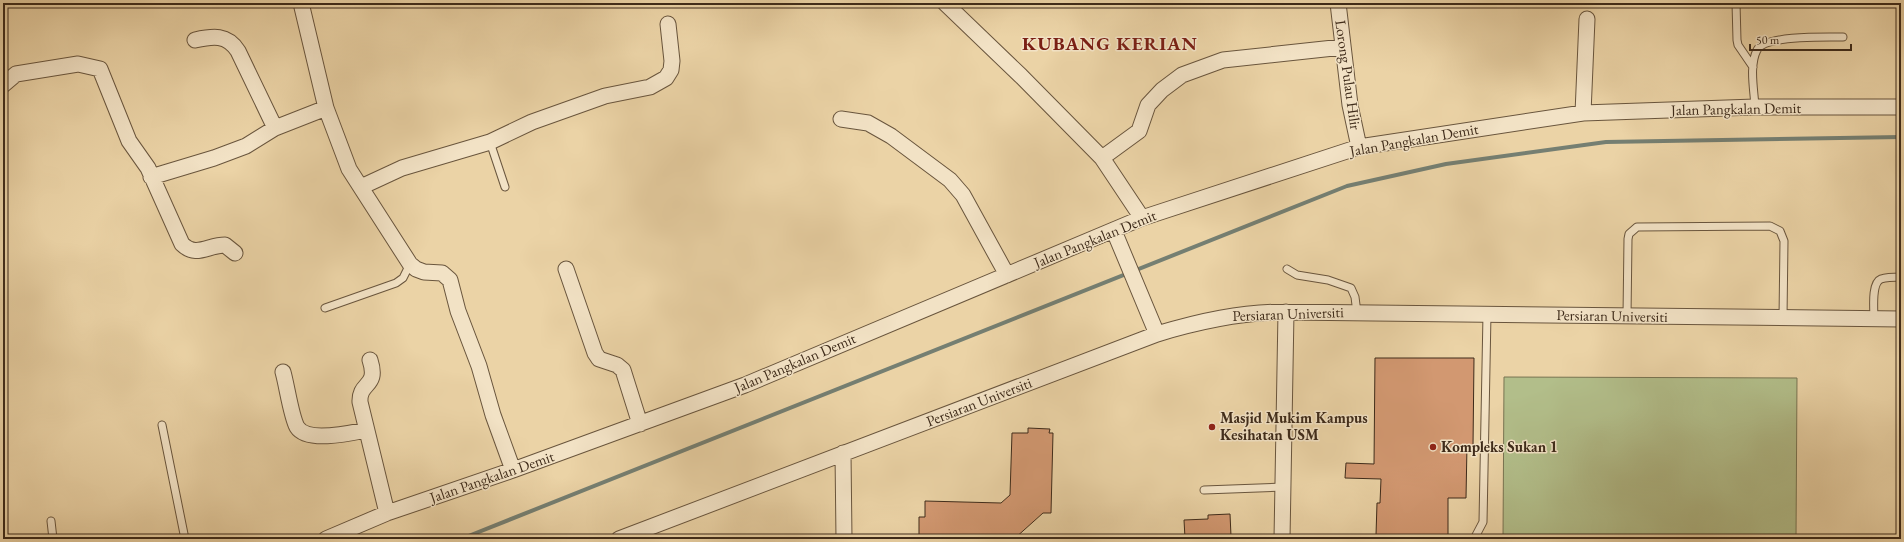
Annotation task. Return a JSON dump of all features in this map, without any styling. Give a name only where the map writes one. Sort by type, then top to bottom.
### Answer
[{"type":"street","points":[[301,3],[326,108],[349,169],[410,264],[424,272],[442,273],[450,280],[458,311],[479,366],[493,415],[513,470]]},
{"type":"street","points":[[945,3],[1021,76],[1102,158],[1142,218]]},
{"type":"street","name":"Lorong Pulau Hilir","points":[[1338,3],[1350,105],[1359,147]]},
{"type":"street","points":[[1583,113],[1587,19]]},
{"type":"street","points":[[361,187],[402,168],[490,142],[532,122],[605,96],[650,87],[666,78],[672,70],[668,24]]},
{"type":"street","points":[[195,40],[208,37],[223,38],[232,42],[238,51],[275,128]]},
{"type":"street","points":[[1102,158],[1139,131],[1148,105],[1162,90],[1182,75],[1223,60],[1343,47]]},
{"type":"street","points":[[3,85],[16,74],[78,64],[100,69],[129,141],[148,168],[182,244],[188,250],[195,251],[225,245],[235,254]]},
{"type":"street","name":"Jalan Pangkalan Demit","points":[[326,539],[387,513],[513,470],[745,385],[1142,218],[1359,147],[1583,113],[1755,107],[1901,107]]},
{"type":"street","points":[[151,177],[214,158],[246,146],[275,128],[326,108]]},
{"type":"street","points":[[841,119],[868,123],[891,136],[950,180],[963,195],[1006,275]]},
{"type":"street","points":[[1114,231],[1157,334]]},
{"type":"street","points":[[566,269],[595,353],[599,359],[617,365],[623,370],[640,424]]},
{"type":"street","points":[[1282,539],[1286,312]]},
{"type":"street","name":"Persiaran Universiti","points":[[619,539],[1157,334],[1217,317],[1245,313],[1286,312],[1901,319]]},
{"type":"street","points":[[370,360],[374,374],[360,396],[366,430],[387,513]]},
{"type":"street","points":[[283,372],[296,423],[300,430],[316,435],[341,435],[366,430]]},
{"type":"street","points":[[844,453],[844,539]]},
{"type":"lane","points":[[1736,3],[1738,45],[1753,67]]},
{"type":"lane","points":[[1755,107],[1753,67],[1758,50],[1763,44],[1794,38],[1843,37]]},
{"type":"lane","points":[[490,142],[505,187]]},
{"type":"lane","points":[[1627,316],[1628,240],[1629,234],[1637,226],[1770,226],[1780,230],[1784,240],[1783,318]]},
{"type":"lane","points":[[325,308],[396,283],[404,278],[410,264]]},
{"type":"lane","points":[[1287,269],[1296,275],[1328,280],[1350,288],[1354,291],[1357,313]]},
{"type":"lane","points":[[1874,319],[1874,287],[1877,281],[1901,277]]},
{"type":"lane","points":[[1474,539],[1483,522],[1487,314]]},
{"type":"lane","points":[[162,425],[185,539]]},
{"type":"lane","points":[[1204,490],[1283,487]]},
{"type":"lane","points":[[51,521],[53,539]]},
{"type":"green space","points":[[1504,377],[1797,378],[1796,539],[1503,539]]},
{"type":"building","name":"Kompleks Sukan 1","points":[[1375,358],[1474,358],[1473,446],[1467,445],[1466,498],[1448,498],[1448,535],[1376,535],[1377,503],[1380,503],[1381,479],[1345,478],[1346,463],[1374,464]]},
{"type":"building","points":[[1028,428],[1050,429],[1049,433],[1053,433],[1051,513],[1043,513],[1014,539],[919,538],[919,517],[925,517],[925,501],[1001,503],[1010,495],[1012,433],[1028,433]]},
{"type":"building","points":[[1230,514],[1231,536],[1226,536],[1226,539],[1185,538],[1184,520],[1208,519],[1208,515]]},
{"type":"waterway","points":[[461,539],[1347,186],[1446,164],[1606,142],[1901,137]]},
{"type":"place","name":"Masjid Mukim Kampus Kesihatan USM","points":[[1212,427]]},
{"type":"place","name":"Kompleks Sukan 1","points":[[1433,447]]},
{"type":"district","name":"KUBANG KERIAN","points":[[1110,43]]}]
